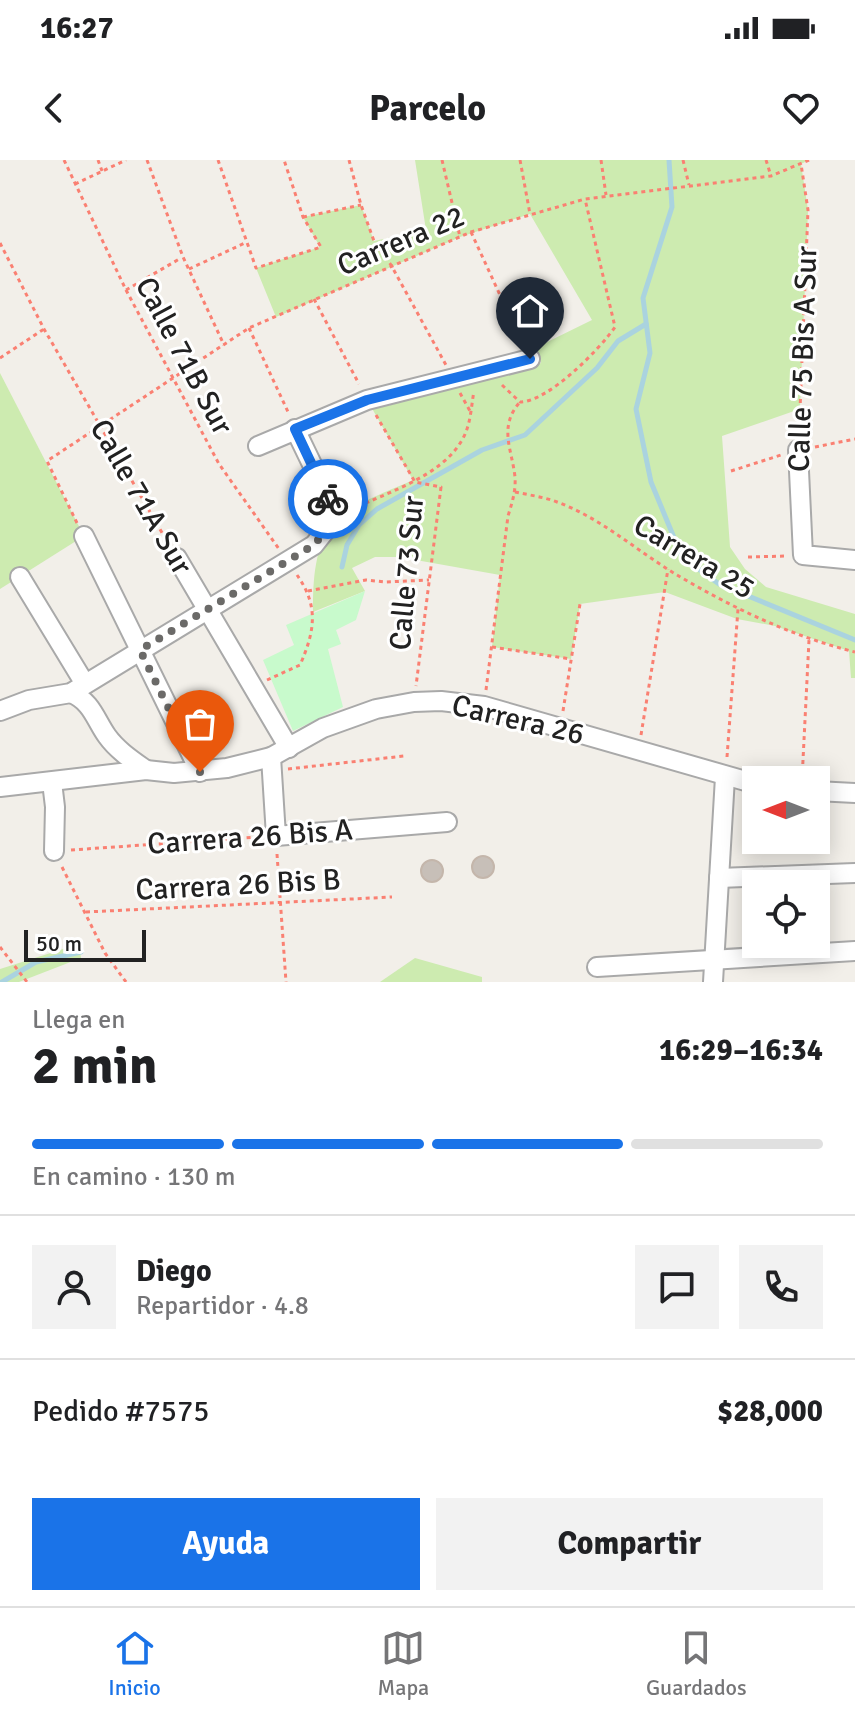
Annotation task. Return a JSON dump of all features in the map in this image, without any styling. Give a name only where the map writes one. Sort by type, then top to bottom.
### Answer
[{"type":"street","points":[[258,446],[367,400],[530,359]]},
{"type":"street","points":[[0,711],[29,700],[78,689],[314,545],[337,516],[295,429]]},
{"type":"street","name":"Calle 75 Bis A Sur","points":[[798,450],[803,555]]},
{"type":"street","points":[[84,536],[200,772]]},
{"type":"street","points":[[803,555],[855,560]]},
{"type":"street","name":"Calle 71A Sur","points":[[177,558],[289,748]]},
{"type":"street","points":[[20,577],[78,689],[108,737],[146,770]]},
{"type":"street","name":"Carrera 26","points":[[0,787],[146,770],[200,772],[272,764],[289,748],[323,728],[350,717],[414,702],[441,701],[484,706],[742,781]]},
{"type":"street","points":[[272,764],[276,836]]},
{"type":"street","points":[[713,982],[725,777]]},
{"type":"street","points":[[52,782],[54,851]]},
{"type":"street","points":[[830,792],[855,793]]},
{"type":"street","name":"Carrera 26 Bis A","points":[[276,836],[447,822]]},
{"type":"street","points":[[719,878],[855,873]]},
{"type":"street","points":[[597,967],[855,951]]},
{"type":"path","name":"Calle 71B Sur","points":[[64,160],[126,290],[219,464],[308,591]]},
{"type":"path","points":[[98,160],[102,172]]},
{"type":"path","points":[[75,184],[126,160]]},
{"type":"path","points":[[147,160],[188,270],[224,345]]},
{"type":"path","points":[[218,160],[256,268],[321,247],[303,217],[284,160]]},
{"type":"path","points":[[349,160],[374,241],[391,265],[452,377]]},
{"type":"path","points":[[442,160],[460,237]]},
{"type":"path","points":[[520,160],[530,214]]},
{"type":"path","points":[[601,160],[606,195]]},
{"type":"path","points":[[683,160],[689,185]]},
{"type":"path","points":[[766,160],[771,176]]},
{"type":"path","name":"Carrera 22","points":[[84,536],[47,461],[249,328],[471,232],[530,214],[606,195],[771,176],[809,160]]},
{"type":"path","name":"Calle 75 Bis A Sur","points":[[798,450],[808,210],[801,164]]},
{"type":"path","points":[[500,384],[520,402],[530,402],[566,377],[605,342],[615,327],[585,199]]},
{"type":"path","points":[[303,217],[361,205]]},
{"type":"path","points":[[471,232],[530,359]]},
{"type":"path","points":[[188,270],[247,242]]},
{"type":"path","name":"Calle 71A Sur","points":[[0,243],[44,329],[177,558]]},
{"type":"path","points":[[126,290],[183,257]]},
{"type":"path","name":"Calle 73 Sur","points":[[314,299],[414,481],[441,487],[414,702]]},
{"type":"path","points":[[249,328],[295,429]]},
{"type":"path","points":[[0,358],[44,329]]},
{"type":"path","points":[[337,516],[414,481],[449,459],[464,438],[475,390],[481,384]]},
{"type":"path","points":[[484,706],[508,516],[515,492],[512,458],[506,437],[509,421],[520,402]]},
{"type":"path","name":"Carrera 25","points":[[515,492],[556,501],[605,526],[668,569],[738,609],[809,638],[855,652]]},
{"type":"path","points":[[748,557],[803,555]]},
{"type":"path","points":[[638,750],[668,569]]},
{"type":"path","points":[[253,687],[300,665],[309,644],[313,622],[308,591],[366,580],[429,580]]},
{"type":"path","points":[[560,727],[580,604]]},
{"type":"path","points":[[725,777],[738,609]]},
{"type":"path","points":[[803,766],[809,638]]},
{"type":"path","points":[[492,647],[571,659]]},
{"type":"path","points":[[272,764],[404,756]]},
{"type":"path","points":[[276,836],[285,982]]},
{"type":"path","name":"Carrera 26 Bis A","points":[[54,851],[276,836]]},
{"type":"path","points":[[54,851],[105,953],[126,982]]},
{"type":"path","name":"Carrera 26 Bis B","points":[[86,912],[281,905],[392,897]]},
{"type":"path","points":[[0,947],[26,981]]},
{"type":"green space","points":[[415,160],[809,160],[801,164],[808,210],[800,409],[722,436],[730,547],[745,569],[766,587],[855,614],[855,678],[851,678],[849,651],[775,626],[737,619],[665,592],[580,604],[571,659],[492,647],[500,575],[399,557],[375,557],[352,568],[365,591],[313,612],[314,575],[319,551],[336,518],[360,503],[413,480],[370,405],[541,363],[535,348],[592,320],[530,214],[460,237],[276,317],[256,268],[320,247],[303,217],[361,205],[374,241],[426,230]]},
{"type":"green space","points":[[0,373],[84,536],[0,589]]},
{"type":"green space","points":[[365,591],[356,620],[336,630],[341,644],[328,649],[343,707],[293,731],[263,660],[294,645],[286,625]]},
{"type":"green space","points":[[79,944],[81,958],[19,982],[0,982],[0,969]]},
{"type":"green space","points":[[415,958],[482,977],[482,982],[380,982]]},
{"type":"building","points":[[479,856],[487,856],[494,867],[487,878],[479,878],[472,871],[472,863]]},
{"type":"building","points":[[428,860],[436,860],[443,871],[436,882],[428,882],[421,875],[421,867]]},
{"type":"waterway","points":[[669,160],[672,207],[643,298],[650,353],[636,409],[651,482],[682,557],[719,584],[855,640]]},
{"type":"waterway","points":[[342,567],[347,545],[359,525],[377,509],[482,450],[525,435],[597,368],[618,341],[646,324]]},
{"type":"waterway","points":[[2,982],[36,962],[81,952]]},
{"type":"way so far","points":[[200,772],[140,650],[314,545],[337,516],[328,499]]},
{"type":"route","points":[[328,499],[295,429],[367,400],[530,359]]}]
